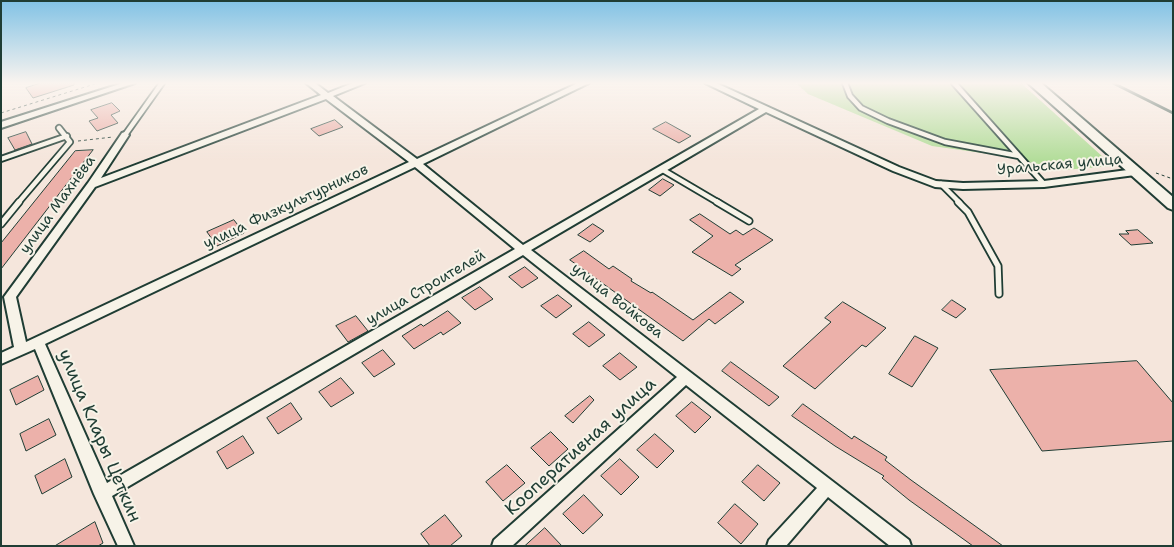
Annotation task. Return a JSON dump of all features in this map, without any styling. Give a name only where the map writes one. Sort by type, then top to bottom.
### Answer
[{"type":"main road","points":[[1063,109],[1173,204]]},
{"type":"street","points":[[1,125],[52,109]]},
{"type":"street","points":[[92,185],[294,109]]},
{"type":"street","name":"улица Войкова","points":[[344,109],[904,546]]},
{"type":"street","name":"улица Физкультурников","points":[[1,360],[530,109]]},
{"type":"street","name":"улица Строителей","points":[[102,494],[766,109]]},
{"type":"street","name":"Уральская улица","points":[[766,109],[896,169],[941,184],[964,186],[1044,184],[1135,172]]},
{"type":"street","name":"улица Махнёва","points":[[22,350],[10,297],[126,135]]},
{"type":"street","name":"улица Клары Цеткин","points":[[38,342],[126,546]]},
{"type":"street","name":"Кооперативная улица","points":[[500,546],[686,376]]},
{"type":"street","points":[[775,546],[828,486]]},
{"type":"lane","points":[[126,135],[144,109]]},
{"type":"lane","points":[[862,109],[888,121],[944,142],[1019,156]]},
{"type":"lane","points":[[977,109],[1044,184]]},
{"type":"lane","points":[[1,224],[70,142],[59,128]]},
{"type":"lane","points":[[1,159],[67,136]]},
{"type":"lane","points":[[663,170],[749,221]]},
{"type":"lane","points":[[941,184],[968,212],[998,266],[1000,294]]},
{"type":"path","points":[[1,113],[15,109]]},
{"type":"path","points":[[70,142],[126,135]]},
{"type":"green space","points":[[843,109],[1049,109],[1113,166],[1063,170],[1004,156],[932,146]]},
{"type":"building","points":[[118,109],[120,111],[111,115],[118,123],[97,131],[89,121],[98,118],[91,110]]},
{"type":"building","points":[[335,120],[343,127],[319,136],[311,129]]},
{"type":"building","points":[[666,122],[691,136],[679,143],[653,129]]},
{"type":"building","points":[[26,132],[32,144],[15,150],[8,138]]},
{"type":"building","points":[[93,150],[1,269],[1,243],[75,151]]},
{"type":"building","points":[[663,179],[674,185],[660,196],[649,190]]},
{"type":"building","points":[[700,214],[730,234],[736,230],[743,235],[754,228],[773,240],[735,265],[741,269],[732,276],[692,252],[713,236],[690,220]]},
{"type":"building","points":[[234,220],[244,233],[217,246],[207,232]]},
{"type":"building","points":[[593,224],[604,231],[590,242],[578,235]]},
{"type":"building","points":[[1138,230],[1153,243],[1131,245],[1119,234],[1129,234],[1126,231]]},
{"type":"building","points":[[584,251],[609,269],[613,266],[632,279],[631,281],[652,292],[693,320],[730,292],[744,302],[715,324],[709,319],[683,341],[570,260]]},
{"type":"building","points":[[525,267],[538,278],[522,288],[509,277]]},
{"type":"building","points":[[480,287],[493,299],[475,310],[462,298]]},
{"type":"building","points":[[558,295],[572,306],[556,318],[541,306]]},
{"type":"building","points":[[952,300],[966,309],[956,318],[942,310]]},
{"type":"building","points":[[843,302],[886,328],[866,347],[862,345],[815,389],[783,366],[831,322],[825,318]]},
{"type":"building","points":[[448,311],[461,323],[443,335],[441,332],[414,349],[402,336],[421,324],[423,326]]},
{"type":"building","points":[[356,316],[368,331],[348,342],[336,326]]},
{"type":"building","points":[[589,322],[605,335],[589,347],[573,334]]},
{"type":"building","points":[[915,336],[938,348],[912,387],[889,374]]},
{"type":"building","points":[[383,350],[395,364],[374,377],[362,363]]},
{"type":"building","points":[[620,353],[637,367],[620,380],[603,366]]},
{"type":"building","points":[[1137,361],[1173,403],[1173,441],[1042,451],[990,370]]},
{"type":"building","points":[[731,362],[779,397],[769,406],[722,371]]},
{"type":"building","points":[[38,376],[44,390],[16,405],[10,390]]},
{"type":"building","points":[[341,378],[354,393],[331,407],[319,392]]},
{"type":"building","points":[[590,396],[594,400],[573,423],[565,416]]},
{"type":"building","points":[[692,402],[711,417],[695,433],[676,416]]},
{"type":"building","points":[[291,403],[302,419],[278,434],[267,418]]},
{"type":"building","points":[[803,404],[852,439],[854,436],[887,457],[885,460],[911,480],[1003,546],[973,546],[909,500],[882,478],[884,476],[835,446],[792,416]]},
{"type":"building","points":[[49,419],[56,435],[26,451],[20,434]]},
{"type":"building","points":[[551,432],[568,449],[549,466],[531,448]]},
{"type":"building","points":[[655,434],[674,451],[657,468],[637,450]]},
{"type":"building","points":[[243,436],[254,453],[227,469],[217,452]]},
{"type":"building","points":[[65,459],[72,477],[42,494],[35,476]]},
{"type":"building","points":[[620,459],[639,477],[621,495],[601,476]]},
{"type":"building","points":[[507,465],[525,483],[503,501],[486,482]]},
{"type":"building","points":[[758,465],[780,483],[764,501],[742,482]]},
{"type":"building","points":[[584,495],[603,515],[583,534],[563,514]]},
{"type":"building","points":[[735,504],[758,524],[741,544],[718,523]]},
{"type":"building","points":[[445,515],[462,536],[450,546],[430,546],[421,534]]},
{"type":"building","points":[[95,522],[103,543],[98,546],[55,546]]},
{"type":"building","points":[[545,528],[562,546],[525,546]]},
{"type":"railway","points":[[1164,109],[1173,113]]}]
